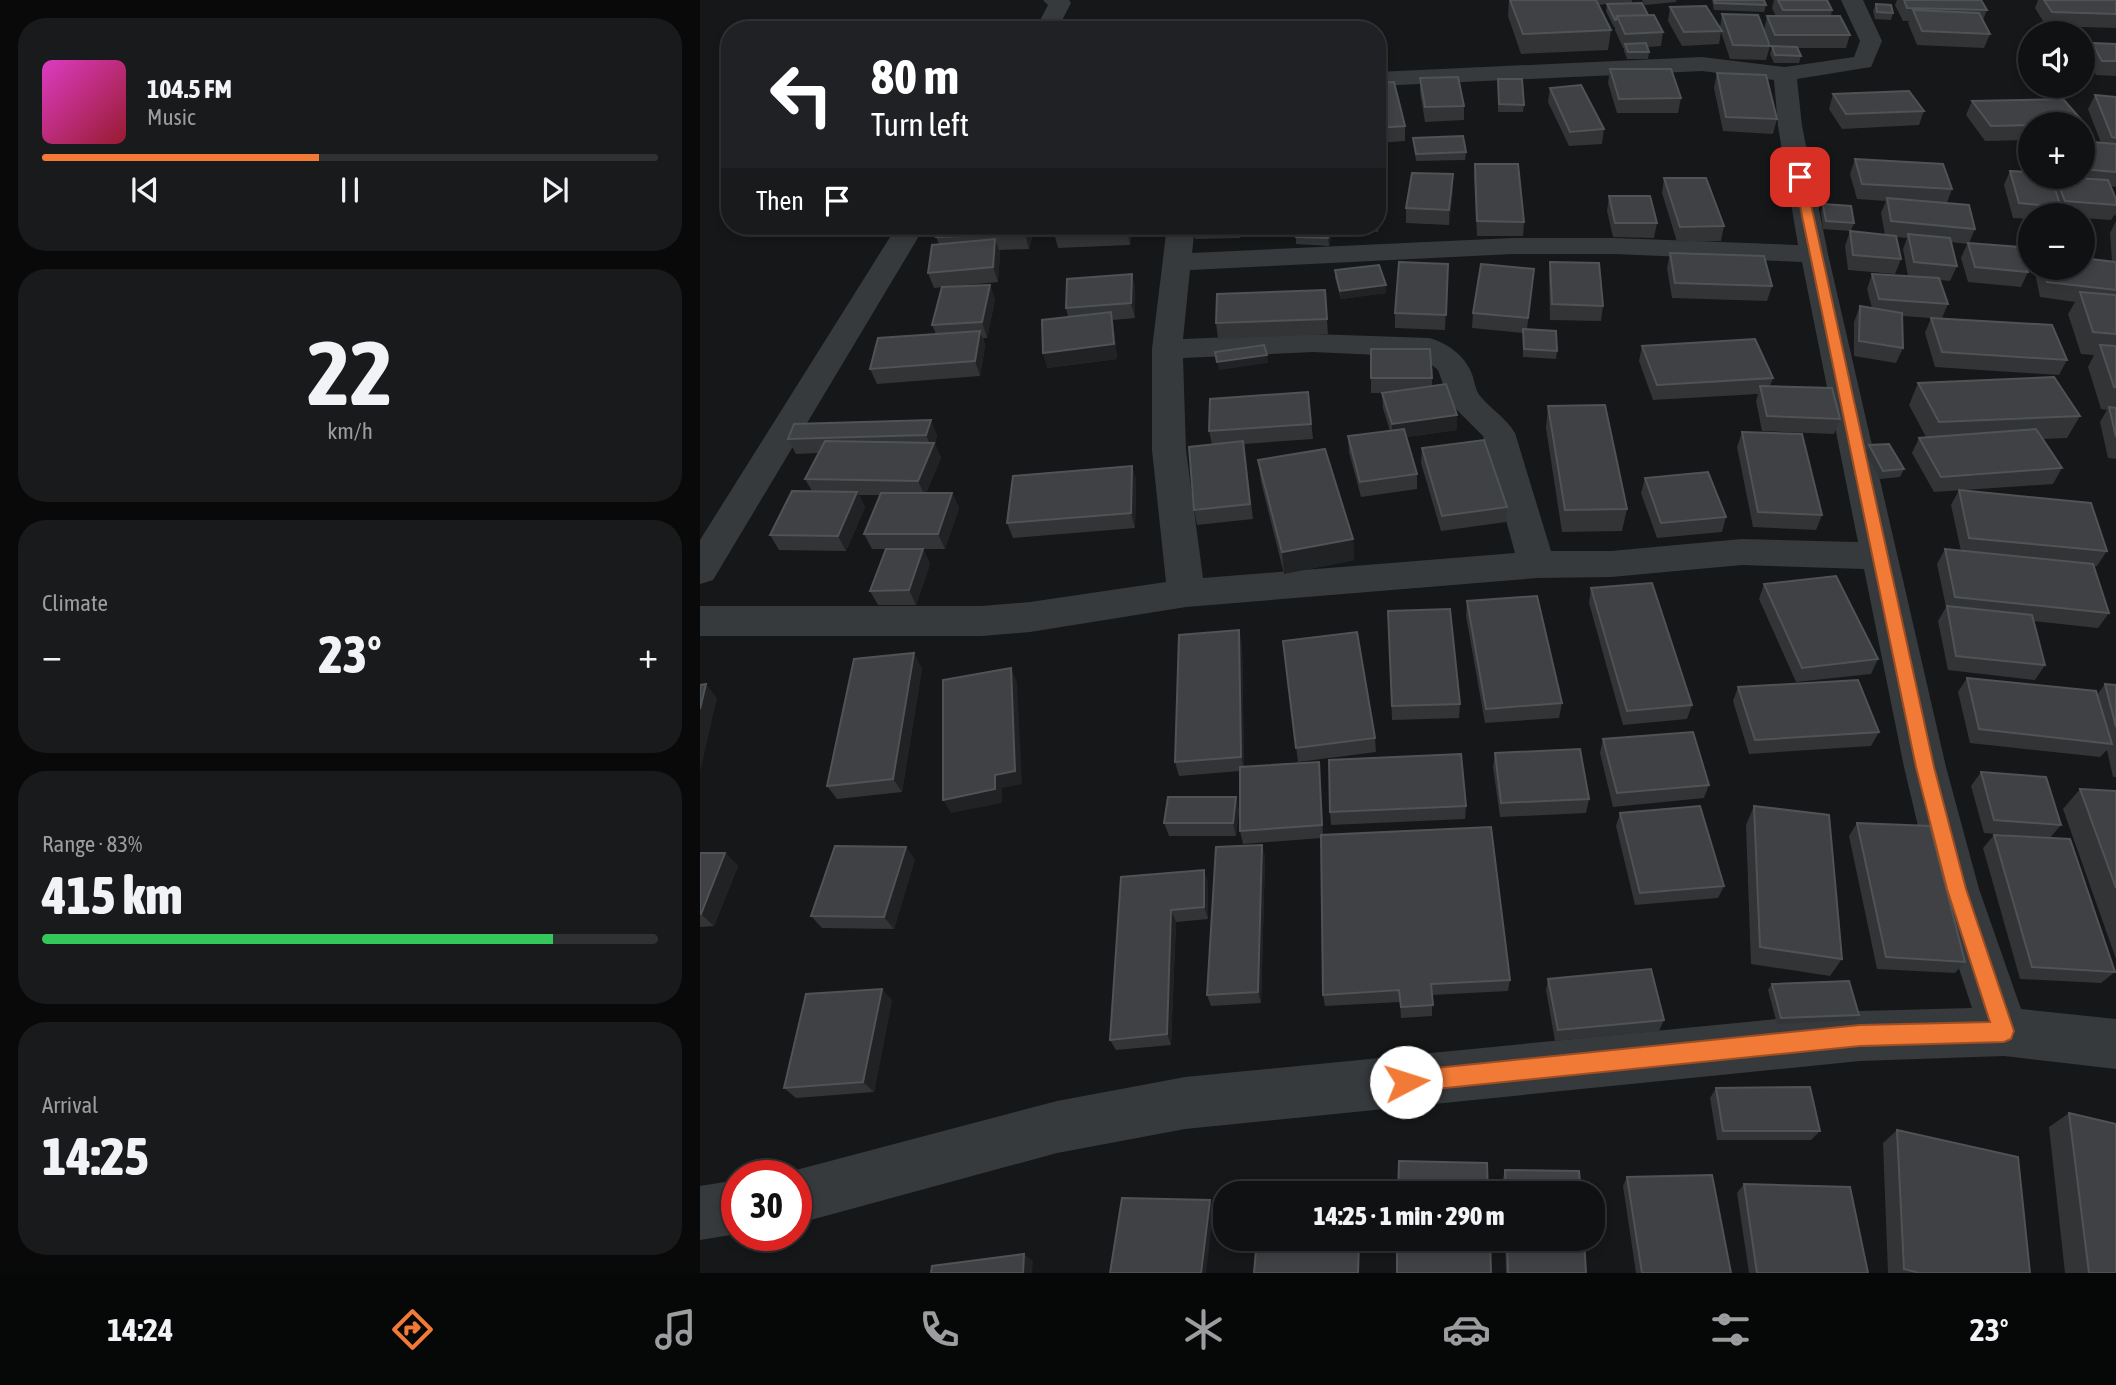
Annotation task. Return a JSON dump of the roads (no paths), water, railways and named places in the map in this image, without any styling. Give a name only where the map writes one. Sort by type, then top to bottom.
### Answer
[{"type":"street","points":[[1386,79],[1702,64],[1785,74],[1863,62],[1871,41],[1852,0]]},
{"type":"street","points":[[1052,21],[1064,1]]},
{"type":"street","points":[[1785,74],[1790,126],[1814,254],[1925,767],[1956,889],[2004,1031]]},
{"type":"street","points":[[700,570],[905,235]]},
{"type":"street","points":[[1180,235],[1167,349],[1169,450],[1186,593]]},
{"type":"street","points":[[1178,262],[1513,246],[1614,246],[1814,254]]},
{"type":"street","points":[[1167,349],[1312,343],[1429,348],[1445,358],[1457,372],[1460,391],[1468,403],[1487,417],[1499,433],[1537,565]]},
{"type":"street","points":[[700,621],[981,621],[1030,617],[1186,593],[1537,565],[1611,564],[1742,552],[1880,556]]},
{"type":"street","points":[[812,1193],[1057,1127],[1185,1103],[1860,1035],[2004,1031],[2116,1044]]},
{"type":"street","points":[[700,1213],[721,1210]]}]
